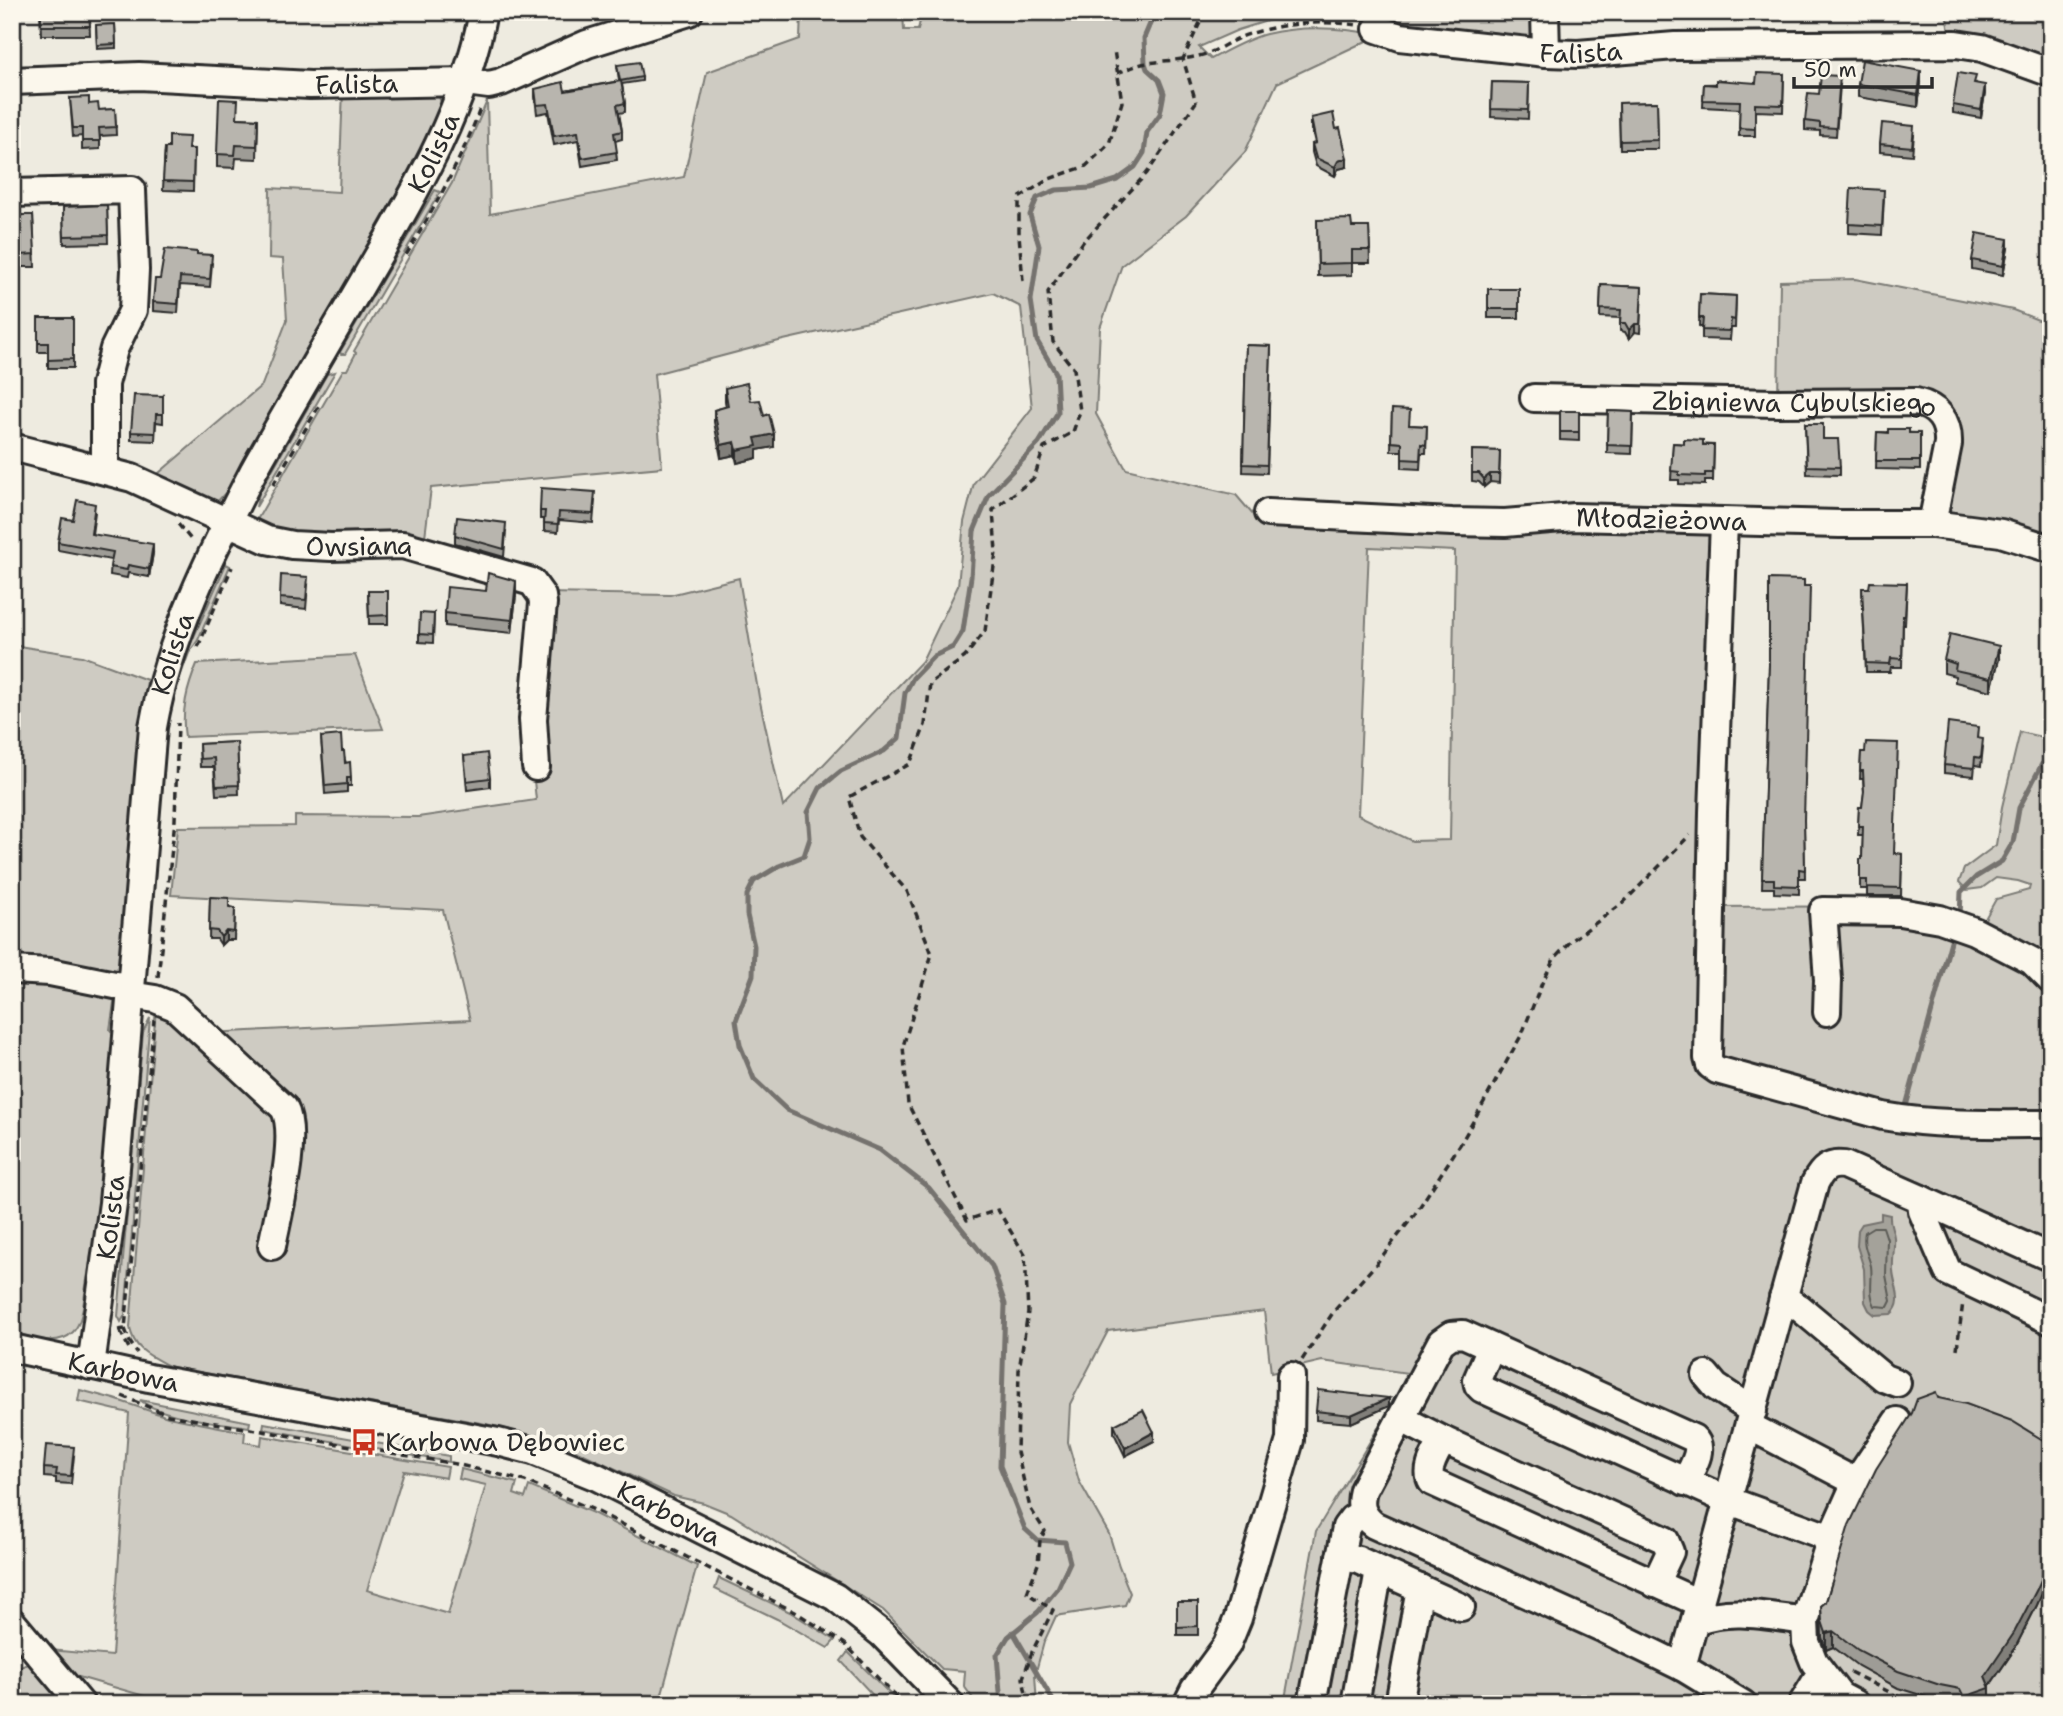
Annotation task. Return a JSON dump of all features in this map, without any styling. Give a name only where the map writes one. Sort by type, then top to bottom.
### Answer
[{"type":"street","name":"Kolista","points":[[91,1366],[111,1326],[113,1203],[142,995],[153,727],[159,695],[176,640],[226,523],[285,415],[477,83],[477,45],[483,12]]},
{"type":"street","name":"Falista","points":[[12,81],[139,76],[310,85],[477,83],[512,78],[587,44],[689,12]]},
{"type":"street","points":[[1545,12],[1546,53]]},
{"type":"street","name":"Falista","points":[[1377,29],[1400,37],[1578,54],[1675,46],[1860,46],[1931,43],[1982,48],[2051,73]]},
{"type":"street","points":[[12,193],[132,190],[133,310],[114,349],[105,384],[105,470]]},
{"type":"street","name":"Zbigniewa Cybulskiego","points":[[1534,398],[1777,403],[1916,402],[1928,405],[1944,420],[1948,432],[1932,524]]},
{"type":"street","name":"Owsiana","points":[[12,447],[132,478],[267,540],[292,545],[331,547],[403,545],[532,582],[542,596],[543,603],[533,719],[537,766]]},
{"type":"street","name":"Młodzieżowa","points":[[1268,513],[1505,523],[1574,517],[1932,524],[2001,533],[2051,549]]},
{"type":"street","points":[[1724,522],[1713,812],[1708,1058],[1710,1080],[1910,1121],[1946,1125],[2051,1124]]},
{"type":"street","points":[[1827,1012],[1828,980],[1823,911],[1900,912],[1940,919],[1974,931],[2032,961],[2051,980]]},
{"type":"street","points":[[12,971],[50,972],[115,985],[166,1002],[184,1014],[287,1114],[290,1139],[272,1245]]},
{"type":"street","points":[[1682,1667],[1815,1183],[1826,1167],[1844,1165],[2051,1258]]},
{"type":"street","points":[[1921,1199],[1922,1211],[1948,1272],[2051,1321]]},
{"type":"street","points":[[1783,1298],[1800,1308],[1884,1378],[1897,1383]]},
{"type":"street","points":[[1685,1482],[1700,1449],[1699,1442],[1463,1334],[1451,1335],[1441,1342],[1363,1490],[1360,1502],[1363,1513],[1374,1525],[1604,1629],[1682,1667],[1743,1704]]},
{"type":"street","points":[[1492,1347],[1477,1380],[1482,1389],[1727,1500],[1831,1538]]},
{"type":"street","name":"Karbowa","points":[[12,1348],[91,1366],[140,1386],[474,1436],[533,1451],[621,1488],[835,1597],[881,1634],[950,1704]]},
{"type":"street","points":[[1706,1375],[1716,1388],[1751,1418],[1856,1482]]},
{"type":"street","points":[[1188,1704],[1194,1690],[1227,1645],[1238,1618],[1290,1440],[1291,1376]]},
{"type":"street","points":[[1402,1419],[1665,1541],[1670,1552],[1656,1584]]},
{"type":"street","points":[[1855,1704],[1840,1696],[1824,1678],[1806,1642],[1805,1621],[1831,1538],[1856,1482],[1897,1420]]},
{"type":"street","points":[[1443,1440],[1429,1470],[1432,1482],[1656,1584],[1697,1612],[1805,1621]]},
{"type":"street","points":[[1312,1704],[1346,1527],[1352,1519],[1363,1513]]},
{"type":"street","points":[[1340,1556],[1380,1570],[1461,1607]]},
{"type":"street","points":[[1354,1704],[1380,1570]]},
{"type":"street","points":[[1399,1704],[1420,1588]]},
{"type":"street","points":[[12,1622],[81,1704]]},
{"type":"street","points":[[1802,1704],[1824,1678]]},
{"type":"path","points":[[1028,1704],[1023,1678],[1032,1652],[1053,1610],[1027,1593],[1038,1564],[1040,1540],[1045,1531],[1030,1508],[1017,1452],[1019,1370],[1028,1312],[1026,1255],[998,1210],[967,1220],[908,1104],[903,1046],[932,954],[907,891],[860,837],[849,797],[910,764],[925,725],[930,684],[965,657],[985,631],[996,552],[993,510],[1034,478],[1044,448],[1073,432],[1080,411],[1074,369],[1053,342],[1048,292],[1083,242],[1147,173],[1196,102],[1183,59],[1205,12]]},
{"type":"path","points":[[1117,73],[1145,63],[1208,53],[1265,29],[1302,23],[1335,22],[1377,29]]},
{"type":"path","points":[[1023,281],[1019,198],[1049,179],[1086,166],[1109,145],[1122,102],[1114,50]]},
{"type":"path","points":[[401,264],[441,196],[471,134],[477,83]]},
{"type":"path","points":[[267,496],[321,401]]},
{"type":"path","points":[[167,495],[166,507],[195,545],[203,544],[237,557],[201,643],[195,651]]},
{"type":"path","points":[[142,995],[175,820],[179,711]]},
{"type":"path","points":[[111,1326],[125,1329],[142,995],[170,807],[172,733]]},
{"type":"path","points":[[1291,1376],[1334,1311],[1376,1264],[1415,1214],[1461,1143],[1522,1034],[1554,959],[1571,941],[1623,903],[1713,812]]},
{"type":"path","points":[[111,1326],[143,1364],[138,1404]]},
{"type":"path","points":[[140,1386],[114,1392],[168,1415],[456,1464],[525,1481],[594,1510],[797,1613],[845,1644],[903,1704]]},
{"type":"path","points":[[1824,1678],[1848,1671],[1897,1696],[1921,1703]]},
{"type":"shaded area","points":[[801,12],[903,12],[904,30],[918,30],[922,12],[1538,12],[1539,43],[1340,17],[1270,20],[1199,47],[1211,59],[1252,39],[1294,29],[1351,30],[1379,35],[1277,83],[1245,152],[1186,216],[1122,265],[1100,328],[1096,414],[1126,469],[1236,495],[1254,516],[1453,528],[1712,526],[1708,907],[1900,906],[1981,926],[1996,899],[2029,890],[2030,885],[1996,878],[1982,888],[1967,890],[1959,882],[1964,869],[1996,845],[2020,732],[2051,739],[2051,1704],[1284,1704],[1316,1531],[1396,1398],[1408,1373],[1322,1361],[1271,1373],[1264,1311],[1108,1331],[1070,1404],[1068,1442],[1079,1481],[1109,1534],[1130,1593],[1125,1605],[1056,1616],[1044,1642],[1035,1675],[1037,1704],[977,1704],[964,1686],[965,1671],[942,1669],[883,1610],[731,1514],[704,1503],[674,1496],[558,1442],[486,1424],[171,1367],[144,1352],[135,1342],[130,1327],[156,1008],[208,1033],[470,1020],[443,910],[171,895],[178,827],[295,826],[295,816],[418,817],[536,800],[533,771],[556,603],[545,593],[670,595],[739,578],[759,697],[783,807],[922,661],[958,586],[964,522],[974,483],[1032,408],[1021,307],[993,293],[779,341],[654,374],[662,467],[431,488],[424,545],[341,542],[254,525],[343,370],[347,370],[356,353],[354,351],[452,183],[487,101],[490,214],[684,177],[707,72],[800,39]],"holes":[[[1369,547],[1455,551],[1450,840],[1412,841],[1358,815]]]},
{"type":"shaded area","points":[[1946,12],[2051,12],[2051,69],[1950,39]]},
{"type":"shaded area","points":[[343,90],[434,93],[442,105],[413,164],[377,227],[379,230],[310,342],[227,491],[217,502],[207,503],[152,479],[262,385],[287,320],[283,259],[269,258],[270,188],[339,192]]},
{"type":"shaded area","points":[[435,190],[440,192],[345,354],[341,354],[340,352]]},
{"type":"shaded area","points":[[1855,279],[2013,310],[2051,325],[2051,543],[1945,516],[1948,417],[1778,399],[1780,281]]},
{"type":"shaded area","points":[[335,372],[256,507],[259,493],[327,374]]},
{"type":"shaded area","points":[[226,564],[230,566],[180,677],[188,650]]},
{"type":"shaded area","points":[[12,645],[82,656],[147,680],[120,978],[12,967]]},
{"type":"shaded area","points":[[355,655],[383,729],[185,737],[186,700],[197,664]]},
{"type":"shaded area","points":[[12,976],[115,996],[110,1030],[115,1035],[103,1158],[83,1308],[73,1332],[67,1337],[52,1340],[12,1332]]},
{"type":"shaded area","points":[[150,1018],[125,1315],[121,1322],[118,1316],[143,1032]]},
{"type":"shaded area","points":[[80,1390],[168,1417],[245,1432],[244,1442],[261,1445],[262,1436],[448,1467],[446,1478],[404,1471],[367,1590],[448,1614],[486,1485],[459,1479],[461,1469],[517,1483],[514,1494],[525,1498],[529,1486],[593,1513],[697,1566],[659,1704],[172,1704],[65,1673],[40,1649],[112,1656],[129,1413],[78,1401]]},
{"type":"shaded area","points":[[140,1400],[250,1422],[249,1427],[176,1415]]},
{"type":"shaded area","points":[[264,1423],[449,1456],[449,1462],[263,1429]]},
{"type":"shaded area","points":[[719,1578],[790,1612],[835,1640],[828,1648],[777,1619],[715,1589]]},
{"type":"shaded area","points":[[848,1652],[900,1704],[881,1704],[841,1661]]},
{"type":"shaded area","points":[[34,1661],[74,1704],[12,1704],[12,1671]]},
{"type":"water","points":[[1881,1213],[1890,1215],[1894,1237],[1893,1271],[1898,1299],[1891,1314],[1875,1315],[1865,1302],[1864,1269],[1857,1246],[1858,1230],[1862,1224],[1881,1220]]},
{"type":"building","points":[[41,12],[89,12],[90,26],[41,26]]},
{"type":"building","points":[[115,24],[116,44],[97,45],[96,25]]},
{"type":"building","points":[[1862,60],[1921,71],[1918,95],[1858,84]]},
{"type":"building","points":[[639,62],[642,77],[620,81],[617,65]]},
{"type":"building","points":[[1757,73],[1784,74],[1783,105],[1755,104],[1755,129],[1739,128],[1740,101],[1703,100],[1704,84],[1716,85],[1716,80],[1756,83]]},
{"type":"building","points":[[1958,73],[1976,76],[1974,83],[1985,85],[1981,110],[1953,105]]},
{"type":"building","points":[[1821,75],[1840,76],[1836,128],[1820,127],[1820,123],[1805,121],[1808,93],[1819,94]]},
{"type":"building","points":[[621,81],[625,103],[617,105],[622,131],[614,133],[617,152],[582,158],[578,132],[554,136],[548,104],[537,105],[535,89],[563,82],[565,91]]},
{"type":"building","points":[[1492,82],[1529,83],[1528,110],[1491,109]]},
{"type":"building","points":[[12,94],[19,94],[21,147],[12,147]]},
{"type":"building","points":[[89,97],[89,104],[98,103],[99,110],[115,109],[116,127],[99,128],[100,141],[82,141],[82,128],[73,128],[70,98]]},
{"type":"building","points":[[219,99],[238,100],[237,118],[258,119],[257,146],[236,145],[235,155],[217,154]]},
{"type":"building","points":[[1657,102],[1658,140],[1620,141],[1619,103]]},
{"type":"building","points":[[1333,113],[1336,129],[1340,128],[1347,158],[1338,161],[1335,167],[1316,158],[1312,144],[1316,143],[1311,118]]},
{"type":"building","points":[[1882,123],[1914,126],[1912,147],[1880,144]]},
{"type":"building","points":[[169,136],[189,137],[188,149],[194,149],[193,182],[163,181],[165,148],[169,148]]},
{"type":"building","points":[[1851,188],[1884,190],[1882,226],[1849,224]]},
{"type":"building","points":[[107,205],[108,235],[64,236],[63,207]]},
{"type":"building","points":[[12,215],[33,215],[35,254],[20,255],[19,243],[12,244]]},
{"type":"building","points":[[1351,219],[1352,227],[1369,227],[1370,250],[1352,250],[1352,263],[1318,264],[1317,220]]},
{"type":"building","points":[[1977,233],[2008,239],[2003,266],[1972,260]]},
{"type":"building","points":[[165,249],[212,255],[210,279],[180,277],[178,304],[153,302],[155,279],[160,279]]},
{"type":"building","points":[[1601,285],[1642,287],[1640,324],[1635,324],[1629,330],[1625,323],[1620,323],[1621,310],[1600,309]]},
{"type":"building","points":[[1488,289],[1519,289],[1519,309],[1488,309]]},
{"type":"building","points":[[1700,294],[1736,296],[1735,320],[1731,319],[1730,331],[1702,330],[1703,318],[1699,318]]},
{"type":"building","points":[[38,318],[73,318],[73,359],[48,360],[48,343],[38,343]]},
{"type":"building","points":[[1246,345],[1271,346],[1267,465],[1243,464]]},
{"type":"building","points":[[747,383],[751,401],[760,400],[764,416],[769,414],[774,434],[755,438],[757,446],[737,450],[735,442],[721,445],[714,410],[728,406],[725,388]]},
{"type":"building","points":[[134,395],[163,396],[163,414],[156,414],[155,433],[131,432]]},
{"type":"building","points":[[1392,409],[1410,410],[1409,425],[1427,426],[1426,445],[1421,444],[1420,460],[1402,459],[1402,443],[1391,442]]},
{"type":"building","points":[[1560,411],[1579,411],[1579,432],[1560,432]]},
{"type":"building","points":[[1608,411],[1633,412],[1632,446],[1607,445]]},
{"type":"building","points":[[1805,424],[1823,424],[1823,439],[1838,439],[1840,467],[1807,466]]},
{"type":"building","points":[[1888,429],[1909,429],[1909,433],[1920,433],[1920,461],[1876,461],[1877,432],[1888,433]]},
{"type":"building","points":[[1684,439],[1703,440],[1703,445],[1714,445],[1713,473],[1705,473],[1705,476],[1679,475],[1679,472],[1671,471],[1673,443],[1684,444]]},
{"type":"building","points":[[1472,450],[1500,451],[1499,474],[1490,474],[1484,479],[1479,473],[1472,473]]},
{"type":"building","points":[[541,488],[595,492],[593,514],[559,512],[558,524],[544,523],[545,511],[540,511]]},
{"type":"building","points":[[77,500],[95,504],[91,534],[153,544],[149,569],[128,565],[127,570],[110,567],[113,552],[58,542],[62,518],[73,520]]},
{"type":"building","points":[[457,517],[506,523],[504,549],[455,535]]},
{"type":"building","points":[[488,573],[516,581],[512,620],[445,613],[447,587],[486,591]]},
{"type":"building","points":[[281,575],[308,577],[306,600],[280,598]]},
{"type":"building","points":[[1769,579],[1804,580],[1804,586],[1810,586],[1805,870],[1799,869],[1799,886],[1774,885],[1774,879],[1762,879]]},
{"type":"building","points":[[1870,582],[1907,583],[1902,659],[1891,658],[1890,664],[1866,663],[1862,588],[1869,588]]},
{"type":"building","points":[[368,591],[388,591],[388,615],[369,616]]},
{"type":"building","points":[[420,613],[434,614],[433,635],[419,634]]},
{"type":"building","points":[[1950,634],[1999,646],[1991,678],[1955,670],[1956,664],[1944,660]]},
{"type":"building","points":[[1948,723],[1978,727],[1977,738],[1983,739],[1981,758],[1975,757],[1974,768],[1944,765]]},
{"type":"building","points":[[341,735],[345,763],[350,762],[351,778],[347,778],[347,784],[325,786],[321,737]]},
{"type":"building","points":[[237,742],[239,785],[216,786],[214,758],[200,759],[199,744]]},
{"type":"building","points":[[1866,742],[1898,743],[1894,853],[1902,854],[1901,888],[1867,887],[1867,880],[1860,880],[1863,826],[1858,826],[1859,807],[1862,807],[1864,791],[1863,771],[1860,771],[1861,752],[1865,752]]},
{"type":"building","points":[[487,753],[490,778],[467,781],[464,756]]},
{"type":"building","points":[[210,897],[229,898],[229,907],[235,908],[234,932],[226,931],[221,937],[217,931],[209,930]]},
{"type":"building","points":[[1318,1390],[1389,1398],[1351,1415],[1316,1411]]},
{"type":"building","points":[[1936,1392],[1938,1398],[1966,1404],[2012,1421],[2051,1445],[2051,1557],[2014,1633],[1985,1676],[1990,1688],[1964,1697],[1960,1689],[1898,1671],[1858,1650],[1833,1631],[1826,1633],[1822,1621],[1821,1606],[1826,1602],[1849,1525],[1876,1469],[1912,1413],[1917,1399]]},
{"type":"building","points":[[1143,1410],[1154,1432],[1125,1448],[1114,1425]]},
{"type":"building","points":[[46,1445],[74,1447],[71,1476],[56,1475],[57,1469],[44,1468]]},
{"type":"building","points":[[1177,1602],[1198,1602],[1198,1626],[1177,1627]]},
{"type":"waterway","points":[[1001,1704],[997,1655],[1008,1637],[1038,1612],[1058,1588],[1070,1562],[1065,1542],[1037,1540],[1025,1529],[1000,1466],[1005,1304],[992,1266],[929,1188],[880,1150],[787,1110],[754,1079],[740,1045],[736,1020],[753,975],[754,946],[747,915],[747,895],[754,881],[779,866],[804,856],[810,838],[808,812],[820,788],[841,771],[884,751],[899,738],[905,693],[913,678],[934,656],[953,647],[963,631],[974,531],[989,495],[1039,443],[1058,412],[1056,373],[1037,341],[1031,300],[1039,246],[1030,215],[1037,198],[1056,190],[1091,188],[1117,180],[1135,167],[1144,153],[1147,132],[1160,114],[1164,93],[1159,80],[1147,69],[1145,63],[1144,38],[1155,12]]},
{"type":"waterway","points":[[2044,12],[2046,38],[2051,54]]},
{"type":"waterway","points":[[1960,918],[1961,892],[1976,877],[2002,861],[2013,842],[2019,808],[2042,764],[2051,756]]},
{"type":"waterway","points":[[1906,1106],[1954,930]]},
{"type":"waterway","points":[[1013,1632],[1055,1704]]},
{"type":"place","name":"Karbowa Dębowiec","points":[[364,1442]]}]
